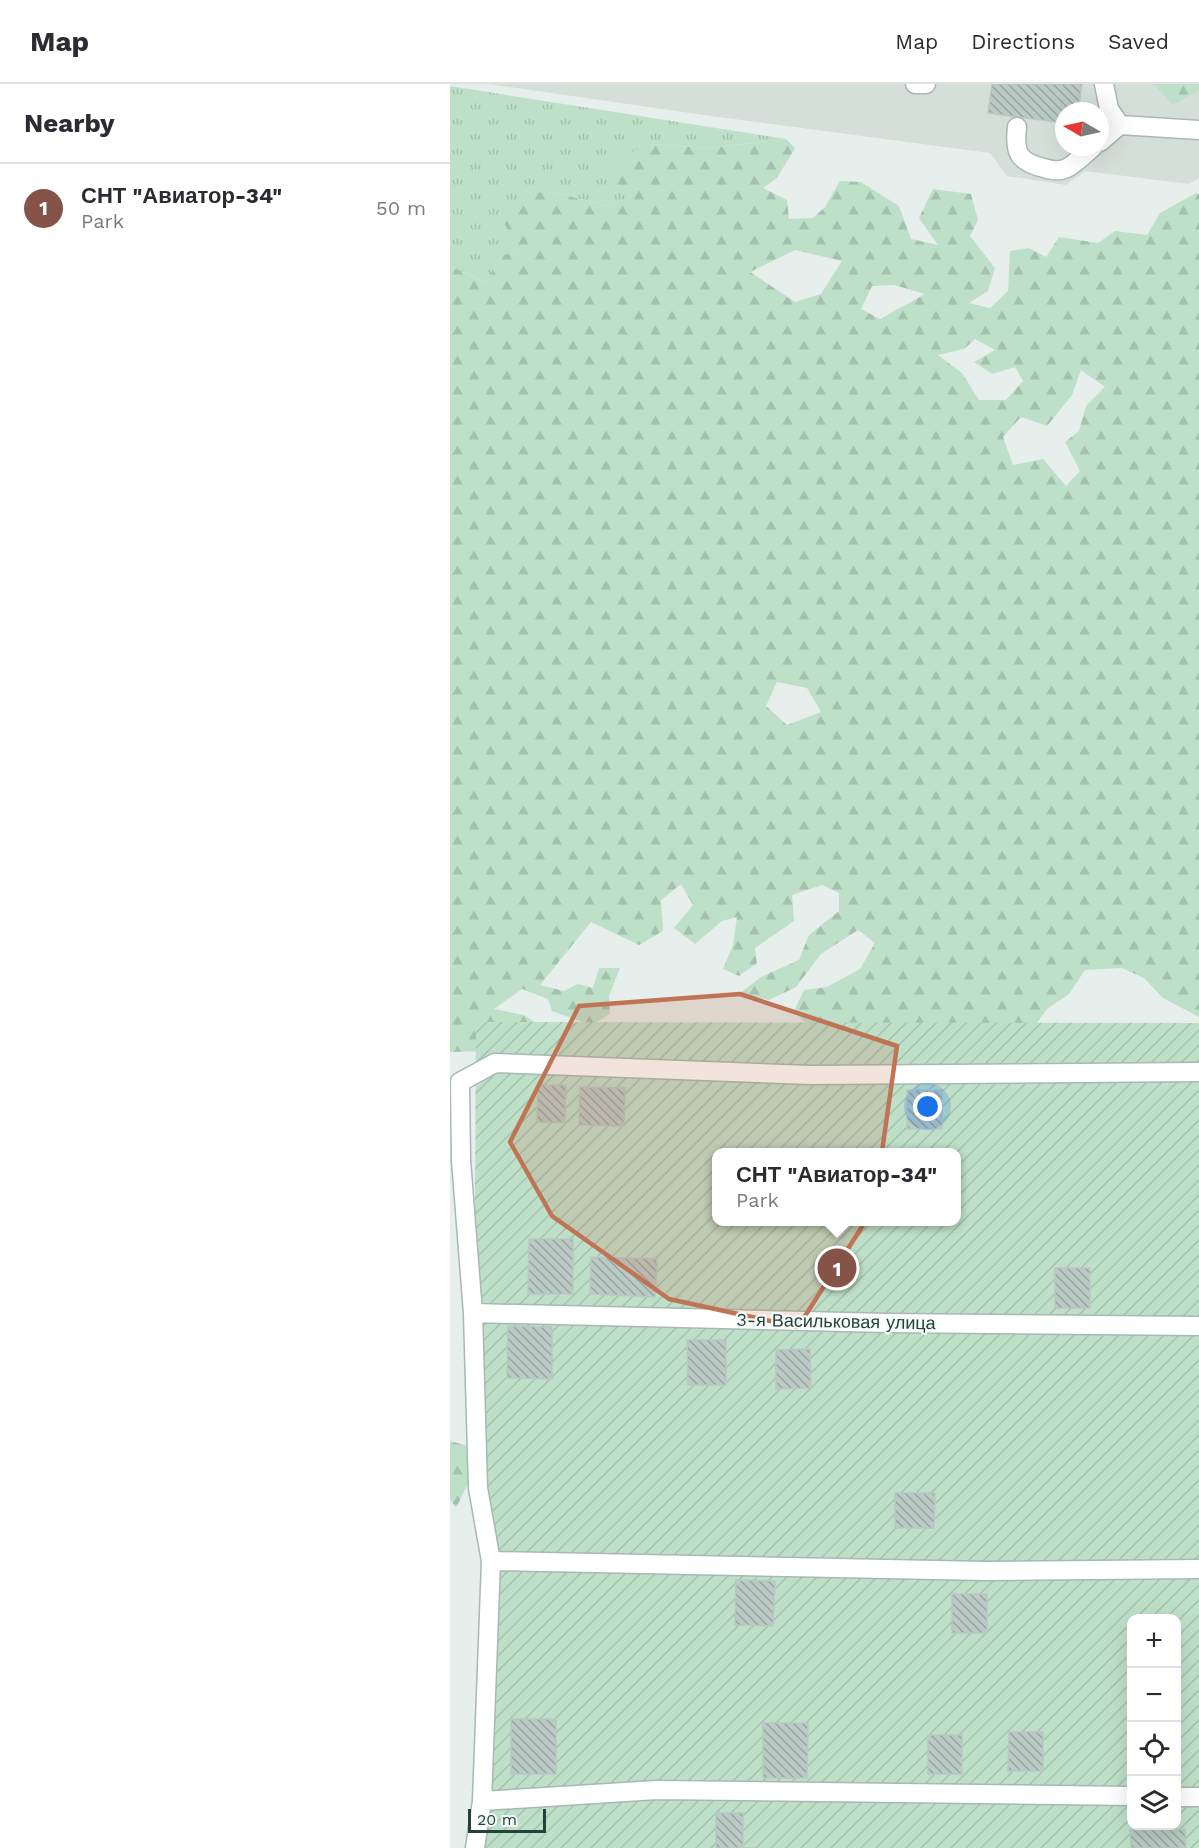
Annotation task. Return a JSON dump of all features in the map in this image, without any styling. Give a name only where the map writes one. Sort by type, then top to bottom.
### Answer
[{"type":"street","points":[[915,84],[926,84]]},
{"type":"street","points":[[1104,84],[1109,109],[1120,125]]},
{"type":"street","points":[[1109,134],[1120,125],[1199,130]]},
{"type":"street","points":[[1017,127],[1015,144],[1020,157],[1028,164],[1057,171],[1068,167],[1082,156]]},
{"type":"street","points":[[475,1848],[482,1801],[491,1561],[478,1488],[473,1313],[460,1160],[460,1082],[495,1063],[811,1075],[1199,1072]]},
{"type":"street","name":"3-я Васильковая улица","points":[[473,1313],[875,1323],[1199,1326]]},
{"type":"street","points":[[491,1561],[986,1571],[1199,1569]]},
{"type":"street","points":[[482,1801],[657,1790],[1127,1797]]},
{"type":"street","points":[[1181,1797],[1199,1797]]},
{"type":"highlighted area","points":[[740,994],[897,1046],[874,1208],[798,1327],[669,1299],[552,1216],[510,1142],[579,1006]]},
{"type":"shaded area","points":[[488,84],[1199,84],[1199,178],[1189,184],[1085,171],[1066,185],[1007,176],[990,153]]},
{"type":"green space","points":[[1153,84],[1199,84],[1199,90],[1173,105]]},
{"type":"green space","points":[[450,86],[786,139],[708,148],[650,144],[636,195],[608,206],[553,192],[519,252],[502,255],[485,282],[450,266]]},
{"type":"green space","points":[[786,139],[795,148],[777,178],[763,188],[787,200],[789,219],[813,218],[825,207],[840,181],[861,182],[899,206],[911,239],[938,245],[919,218],[933,189],[971,194],[978,220],[970,236],[995,268],[988,291],[969,303],[990,308],[1008,291],[1010,251],[1029,248],[1046,257],[1059,237],[1098,243],[1115,231],[1147,235],[1160,213],[1196,193],[1199,194],[1199,1017],[1163,998],[1144,978],[1122,968],[1085,970],[1069,994],[1047,1009],[1037,1023],[1014,1045],[819,1038],[794,1011],[804,990],[827,987],[860,969],[875,943],[858,930],[821,954],[796,987],[769,1000],[740,993],[761,977],[799,960],[809,935],[839,911],[839,893],[822,885],[792,895],[794,921],[755,948],[757,963],[739,976],[723,969],[733,945],[737,917],[722,921],[695,944],[674,928],[693,905],[681,884],[661,900],[663,931],[639,945],[591,922],[540,985],[564,991],[578,984],[593,988],[599,968],[620,968],[609,996],[610,1014],[591,1025],[552,1011],[548,999],[522,989],[494,1009],[524,1015],[543,1027],[490,1051],[450,1052],[450,266],[485,282],[502,255],[518,252],[505,224],[519,193],[553,192],[608,206],[635,195],[613,184],[614,160],[650,144],[708,148]],"holes":[[[795,250],[842,261],[821,294],[795,302],[750,272]],[[894,285],[925,294],[880,319],[861,309],[872,286]],[[975,339],[995,350],[974,362],[992,374],[1015,367],[1023,381],[1006,400],[979,400],[962,373],[938,355],[964,349]],[[1081,370],[1105,387],[1086,406],[1079,431],[1065,442],[1080,471],[1066,486],[1043,459],[1013,465],[1003,437],[1021,417],[1047,426],[1072,395]],[[777,682],[807,688],[821,712],[787,725],[766,706]]]},
{"type":"green space","points":[[476,1022],[1199,1023],[1199,1848],[473,1848],[484,1546],[473,1512]]},
{"type":"green space","points":[[450,1441],[468,1446],[471,1477],[456,1508],[450,1499]]},
{"type":"building","points":[[992,84],[1082,84],[1079,102],[1055,102],[1055,122],[988,113]]},
{"type":"building","points":[[538,1085],[566,1085],[565,1123],[537,1122]]},
{"type":"building","points":[[580,1087],[625,1088],[624,1126],[579,1125]]},
{"type":"building","points":[[907,1090],[942,1090],[942,1129],[907,1129]]},
{"type":"building","points":[[529,1239],[573,1239],[573,1294],[528,1294]]},
{"type":"building","points":[[591,1257],[657,1259],[655,1297],[590,1294]]},
{"type":"building","points":[[1055,1268],[1090,1268],[1090,1308],[1055,1308]]},
{"type":"building","points":[[508,1326],[552,1327],[552,1379],[507,1378]]},
{"type":"building","points":[[687,1340],[726,1340],[726,1385],[688,1385]]},
{"type":"building","points":[[810,1349],[811,1388],[776,1389],[776,1350]]},
{"type":"building","points":[[895,1493],[935,1493],[934,1528],[895,1528]]},
{"type":"building","points":[[736,1580],[775,1581],[773,1626],[735,1625]]},
{"type":"building","points":[[952,1594],[987,1594],[987,1633],[952,1633]]},
{"type":"building","points":[[511,1719],[556,1719],[556,1774],[511,1774]]},
{"type":"building","points":[[763,1723],[808,1723],[807,1778],[763,1778]]},
{"type":"building","points":[[1009,1732],[1043,1732],[1043,1771],[1008,1771]]},
{"type":"building","points":[[928,1735],[962,1735],[962,1774],[928,1774]]},
{"type":"building","points":[[716,1813],[743,1813],[743,1848],[716,1848]]},
{"type":"building","points":[[1185,1829],[1186,1848],[1131,1848],[1130,1830]]},
{"type":"place","name":"СНТ \"Авиатор-34\"","points":[[837,1268]]}]
